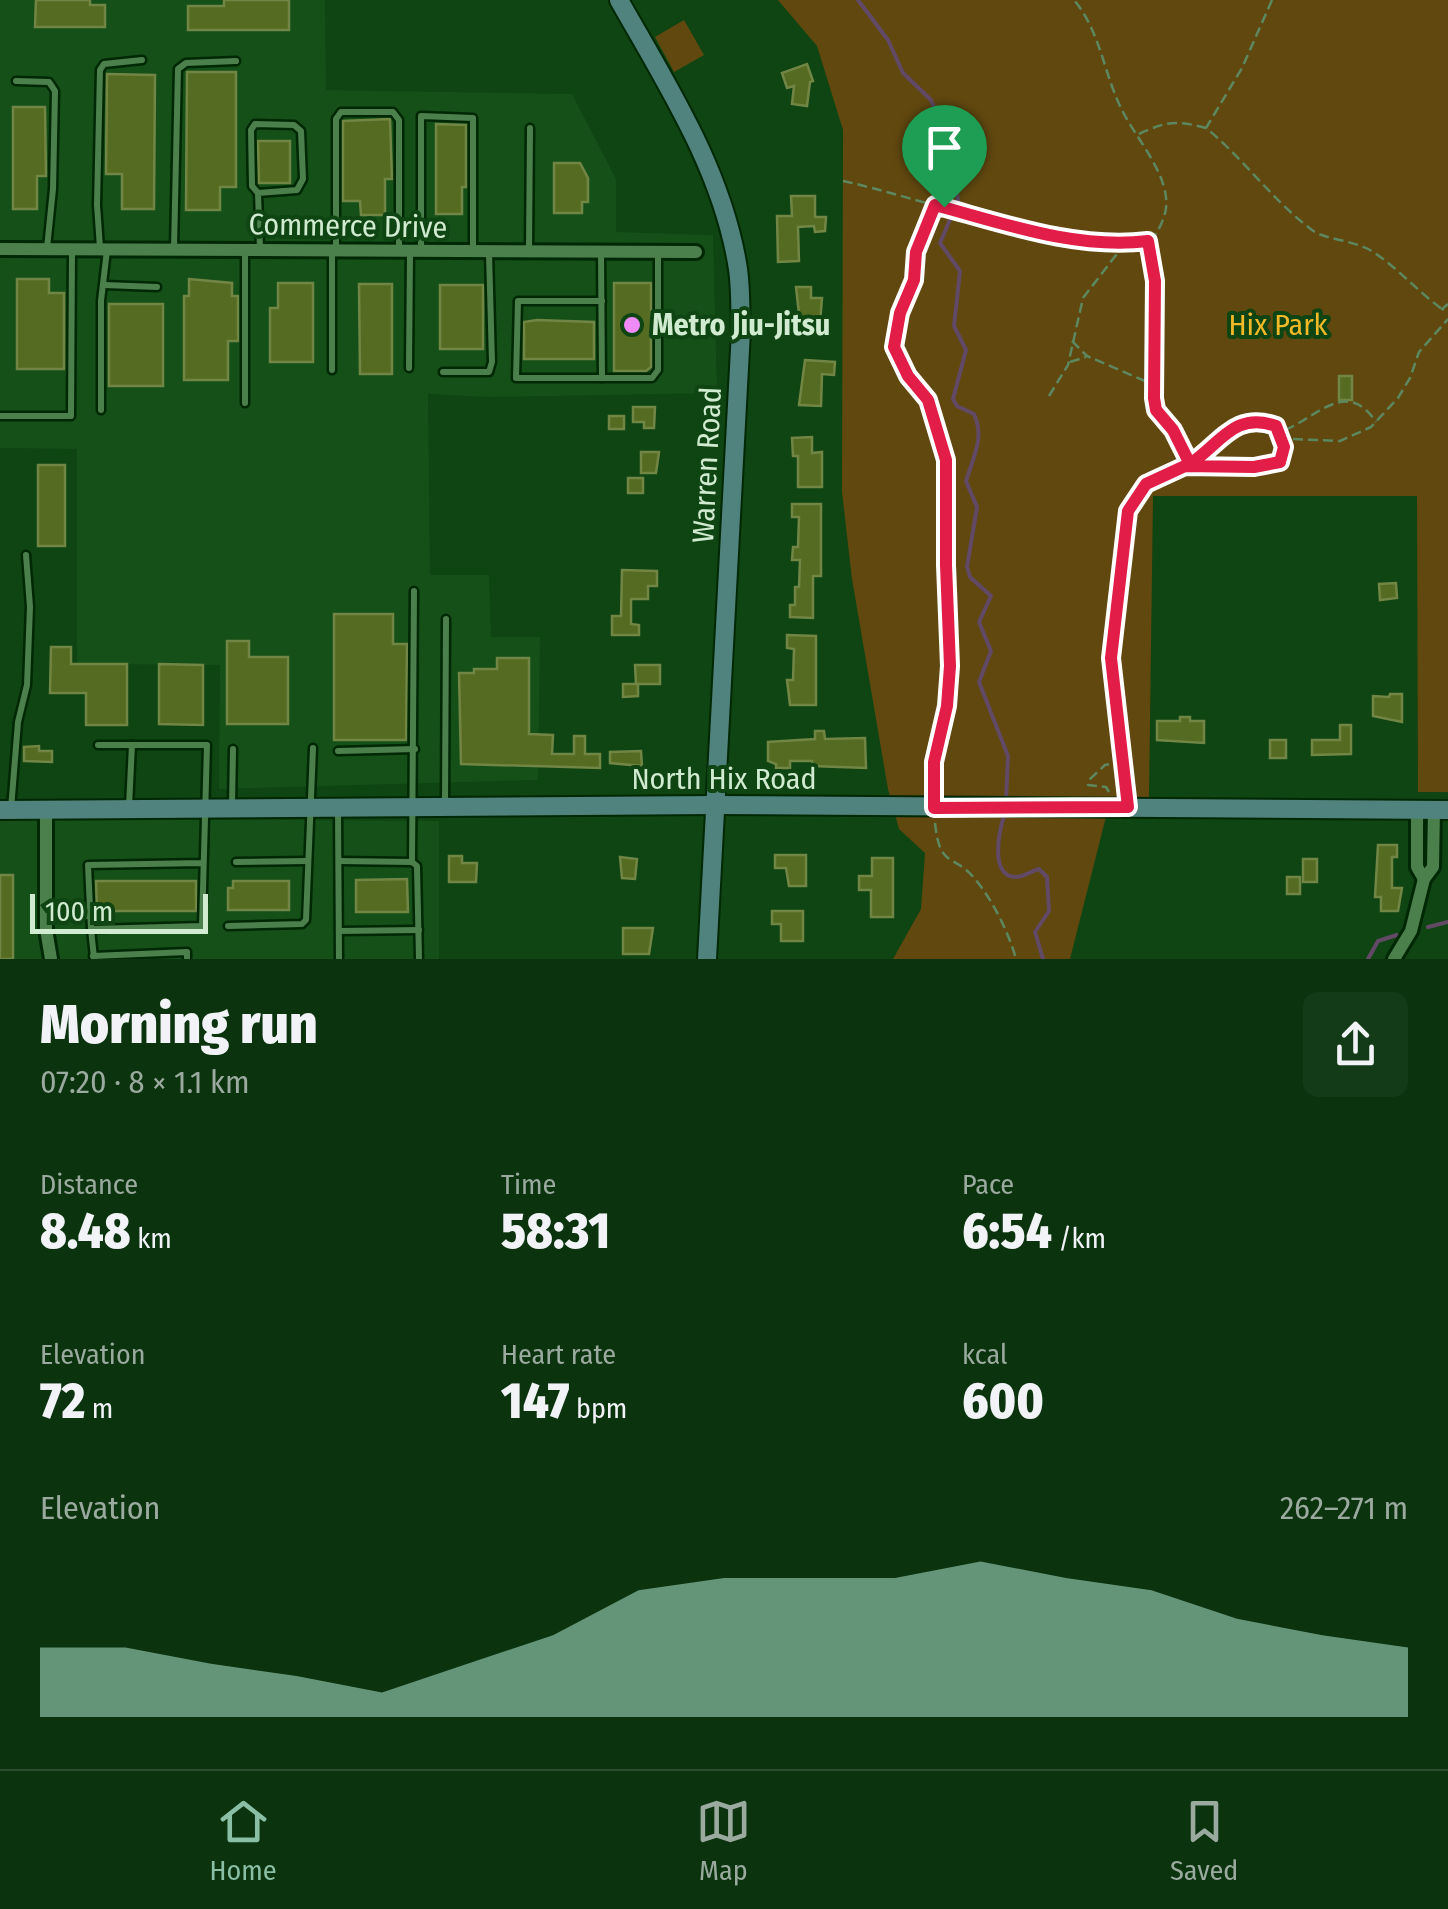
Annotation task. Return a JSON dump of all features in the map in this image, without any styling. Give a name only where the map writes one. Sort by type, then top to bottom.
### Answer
[{"type":"street","name":"Warren Road","points":[[619,0],[704,157],[719,194],[738,270],[741,332],[707,959]]},
{"type":"street","name":"Commerce Drive","points":[[0,249],[696,252]]},
{"type":"street","name":"North Hix Road","points":[[5,810],[714,804],[1433,810]]},
{"type":"street","points":[[46,809],[46,916],[51,959]]},
{"type":"street","points":[[1394,959],[1417,916],[1424,879],[1418,868],[1433,810]]},
{"type":"lane","points":[[102,410],[101,301],[105,285],[97,205],[100,70],[104,64],[142,60]]},
{"type":"lane","points":[[174,249],[178,69],[186,63],[236,61]]},
{"type":"lane","points":[[16,80],[49,82],[55,91],[54,188],[47,249]]},
{"type":"lane","points":[[332,370],[336,119],[342,112],[393,112],[399,120],[410,253]]},
{"type":"lane","points":[[409,368],[410,253],[421,116],[473,118],[473,253]]},
{"type":"lane","points":[[245,403],[258,193],[252,186],[252,130],[255,124],[294,124],[301,130],[303,179],[297,190],[258,193]]},
{"type":"lane","points":[[529,252],[530,128]]},
{"type":"lane","points":[[0,416],[71,416],[72,250]]},
{"type":"lane","points":[[601,252],[602,378]]},
{"type":"lane","points":[[602,301],[518,301],[516,378],[652,378],[658,370],[658,252]]},
{"type":"lane","points":[[444,372],[489,372],[489,253]]},
{"type":"lane","points":[[105,285],[157,287]]},
{"type":"lane","points":[[1121,807],[1123,762],[1111,658],[1128,511],[1146,484],[1187,465],[1242,422],[1258,419],[1276,426],[1284,447],[1280,462],[1254,467],[1187,465]]},
{"type":"lane","points":[[5,810],[27,685],[30,607],[26,555]]},
{"type":"lane","points":[[414,591],[412,862],[418,872],[419,959]]},
{"type":"lane","points":[[445,806],[446,619]]},
{"type":"lane","points":[[90,929],[202,926],[208,745],[98,745]]},
{"type":"lane","points":[[129,807],[132,745]]},
{"type":"lane","points":[[232,748],[232,806]]},
{"type":"lane","points":[[228,926],[302,924],[306,920],[313,748]]},
{"type":"lane","points":[[338,751],[415,749]]},
{"type":"lane","points":[[338,806],[339,959]]},
{"type":"lane","points":[[236,862],[307,861]]},
{"type":"lane","points":[[339,861],[412,862]]},
{"type":"lane","points":[[187,959],[187,952],[94,958],[88,864],[203,863]]},
{"type":"lane","points":[[46,916],[89,916]]},
{"type":"lane","points":[[339,931],[419,930]]},
{"type":"path","points":[[843,181],[1040,232],[1124,244],[1148,241],[1156,234],[1166,208],[1155,166],[1122,112],[1098,43],[1074,0]]},
{"type":"path","points":[[1206,128],[1242,68],[1272,0]]},
{"type":"path","points":[[1138,135],[1164,122],[1206,128],[1237,153],[1279,201],[1316,234],[1344,238],[1370,250],[1448,312]]},
{"type":"path","points":[[935,205],[916,252],[914,280],[900,313],[894,347],[908,376],[928,400],[946,460],[950,666],[947,706],[934,762],[934,808],[939,846],[948,861],[978,881],[1010,935],[1016,959]]},
{"type":"path","points":[[1148,241],[1155,281],[1156,410],[1167,423],[1187,465]]},
{"type":"path","points":[[1049,396],[1068,364],[1083,298],[1124,244]]},
{"type":"path","points":[[1442,309],[1448,304]]},
{"type":"path","points":[[1293,439],[1340,441],[1359,435],[1398,398],[1416,358],[1448,319]]},
{"type":"path","points":[[1072,340],[1087,356],[1153,384]]},
{"type":"path","points":[[1068,364],[1087,356]]},
{"type":"path","points":[[1279,432],[1322,406],[1334,404],[1352,403],[1367,408],[1377,421]]},
{"type":"path","points":[[1121,807],[1106,788],[1088,786],[1088,780],[1105,765],[1123,762]]},
{"type":"shaded area","points":[[0,0],[325,0],[326,90],[572,94],[616,179],[616,232],[713,235],[717,393],[488,397],[428,394],[430,575],[489,575],[491,637],[540,637],[538,780],[219,789],[220,665],[77,664],[77,449],[0,448]]},
{"type":"shaded area","points":[[0,820],[439,821],[439,959],[0,959]]},
{"type":"green space","name":"Hix Park","points":[[778,0],[1448,0],[1448,792],[1418,792],[1417,496],[1153,496],[1149,797],[1111,797],[1070,959],[893,959],[921,909],[925,853],[899,829],[888,789],[852,579],[842,492],[843,130],[817,46]]},
{"type":"green space","points":[[684,20],[704,55],[674,72],[655,37]]},
{"type":"building","points":[[36,0],[90,0],[90,5],[105,5],[105,27],[35,27]]},
{"type":"building","points":[[224,0],[289,0],[289,30],[188,30],[188,6],[224,6]]},
{"type":"building","points":[[807,64],[813,81],[807,106],[792,104],[794,86],[787,88],[782,73]]},
{"type":"building","points":[[187,72],[236,72],[236,187],[220,187],[220,210],[186,210]]},
{"type":"building","points":[[107,74],[155,75],[154,209],[122,209],[122,174],[106,174]]},
{"type":"building","points":[[13,107],[45,107],[46,176],[37,176],[37,209],[13,209]]},
{"type":"building","points":[[390,119],[392,179],[385,179],[385,215],[361,215],[360,201],[343,201],[343,121]]},
{"type":"building","points":[[436,124],[466,125],[462,214],[436,214]]},
{"type":"building","points":[[258,141],[290,141],[290,183],[259,183]]},
{"type":"building","points":[[554,163],[580,163],[588,178],[588,202],[582,202],[582,213],[554,213]]},
{"type":"building","points":[[791,196],[815,196],[815,217],[826,217],[825,231],[815,232],[814,226],[798,227],[799,261],[778,262],[777,216],[792,216]]},
{"type":"building","points":[[17,279],[49,279],[49,293],[64,293],[64,369],[17,369]]},
{"type":"building","points":[[189,279],[232,283],[232,296],[238,296],[238,341],[228,341],[228,380],[184,380],[184,296],[189,296]]},
{"type":"building","points":[[278,283],[313,283],[313,362],[270,362],[270,308],[278,308]]},
{"type":"building","name":"Metro Jiu-Jitsu","points":[[614,283],[651,283],[651,367],[646,371],[614,371]]},
{"type":"building","points":[[359,284],[392,284],[392,374],[360,374]]},
{"type":"building","points":[[440,285],[483,285],[483,349],[440,349]]},
{"type":"building","points":[[796,287],[811,287],[811,298],[822,298],[820,323],[800,323]]},
{"type":"building","points":[[109,304],[163,304],[163,386],[109,386]]},
{"type":"building","points":[[524,322],[594,322],[594,359],[524,359]]},
{"type":"building","points":[[805,360],[835,362],[834,375],[822,374],[821,406],[799,405]]},
{"type":"building","points":[[1339,376],[1352,376],[1352,400],[1339,400]]},
{"type":"building","points":[[633,407],[655,407],[654,428],[644,428],[644,422],[633,422]]},
{"type":"building","points":[[609,416],[624,416],[624,429],[609,429]]},
{"type":"building","points":[[812,437],[812,453],[822,452],[822,487],[798,487],[798,456],[793,456],[792,438]]},
{"type":"building","points":[[641,452],[659,452],[656,473],[641,473]]},
{"type":"building","points":[[38,465],[65,465],[65,546],[38,546]]},
{"type":"building","points":[[628,478],[643,478],[643,493],[628,493]]},
{"type":"building","points":[[792,504],[821,504],[821,576],[813,576],[813,618],[790,617],[795,587],[799,587],[800,560],[792,560],[793,547],[798,547],[799,517],[792,517]]},
{"type":"building","points":[[622,570],[657,571],[657,586],[648,586],[648,599],[631,599],[631,624],[639,625],[639,635],[612,635],[612,616],[621,616]]},
{"type":"building","points":[[1396,583],[1397,598],[1380,600],[1379,584]]},
{"type":"building","points":[[334,614],[393,614],[393,644],[407,644],[406,740],[334,740]]},
{"type":"building","points":[[787,635],[816,636],[816,705],[790,705],[787,680],[793,680],[794,649],[787,648]]},
{"type":"building","points":[[227,641],[249,641],[249,657],[288,657],[288,724],[227,724]]},
{"type":"building","points":[[51,647],[71,647],[71,664],[127,664],[127,725],[86,725],[86,693],[50,693]]},
{"type":"building","points":[[497,658],[529,658],[529,734],[553,735],[552,754],[574,754],[574,736],[585,736],[585,754],[600,754],[600,768],[461,764],[459,673],[497,669]]},
{"type":"building","points":[[159,664],[203,665],[203,725],[159,724]]},
{"type":"building","points":[[635,665],[660,665],[660,684],[638,684],[638,696],[623,697],[623,684],[636,684]]},
{"type":"building","points":[[1402,694],[1402,722],[1373,716],[1373,696]]},
{"type":"building","points":[[1180,717],[1204,721],[1204,743],[1157,740],[1157,721],[1180,721]]},
{"type":"building","points":[[1340,725],[1351,725],[1351,754],[1312,755],[1312,740],[1340,740]]},
{"type":"building","points":[[815,731],[824,731],[825,739],[865,738],[866,768],[790,761],[790,768],[776,768],[776,764],[768,761],[768,742],[815,739]]},
{"type":"building","points":[[1270,740],[1286,740],[1286,758],[1270,758]]},
{"type":"building","points":[[39,746],[39,751],[52,751],[52,762],[24,761],[24,747]]},
{"type":"building","points":[[641,751],[642,766],[610,763],[610,752]]},
{"type":"building","points":[[1378,845],[1397,845],[1397,857],[1392,857],[1392,888],[1402,888],[1398,911],[1381,911],[1381,897],[1375,897]]},
{"type":"building","points":[[775,855],[806,855],[806,886],[789,886],[786,868],[775,868]]},
{"type":"building","points":[[449,856],[462,856],[462,863],[477,863],[476,882],[449,882]]},
{"type":"building","points":[[620,857],[637,859],[635,879],[622,878]]},
{"type":"building","points":[[872,858],[893,858],[893,917],[871,917],[871,890],[859,890],[859,876],[872,876]]},
{"type":"building","points":[[1303,859],[1317,859],[1317,882],[1303,882]]},
{"type":"building","points":[[0,875],[13,875],[13,959],[0,959]]},
{"type":"building","points":[[1287,877],[1300,877],[1300,894],[1287,894]]},
{"type":"building","points":[[407,879],[408,912],[356,912],[356,880]]},
{"type":"building","points":[[96,881],[196,881],[196,911],[97,911]]},
{"type":"building","points":[[233,881],[289,881],[289,910],[228,910],[228,888],[233,888]]},
{"type":"building","points":[[772,911],[803,911],[803,941],[781,941],[781,924],[772,924]]},
{"type":"building","points":[[623,928],[653,928],[649,954],[623,954]]},
{"type":"waterway","points":[[858,0],[888,40],[903,73],[931,100],[953,161],[958,201],[940,243],[960,271],[954,326],[966,350],[953,399],[957,406],[974,414],[978,431],[966,481],[977,507],[967,567],[970,577],[991,596],[979,622],[991,651],[979,682],[1008,756],[1006,799]]},
{"type":"waterway","points":[[1005,813],[998,850],[1002,869],[1016,877],[1039,869],[1047,877],[1049,911],[1035,932],[1043,959]]},
{"type":"waterway","points":[[1428,927],[1448,922]]},
{"type":"waterway","points":[[1368,959],[1378,941],[1397,935]]},
{"type":"place","name":"Metro Jiu-Jitsu","points":[[632,325]]},
{"type":"route","points":[[935,205],[944,207],[1072,238],[1124,244],[1148,241],[1155,281],[1152,330],[1156,410],[1173,430],[1190,464],[1242,422],[1258,419],[1276,426],[1284,447],[1280,462],[1254,467],[1185,466],[1146,484],[1128,511],[1111,658],[1128,807],[934,808],[934,762],[947,706],[950,666],[946,460],[928,400],[908,376],[894,347],[900,313],[914,280],[916,252],[935,205]]}]
